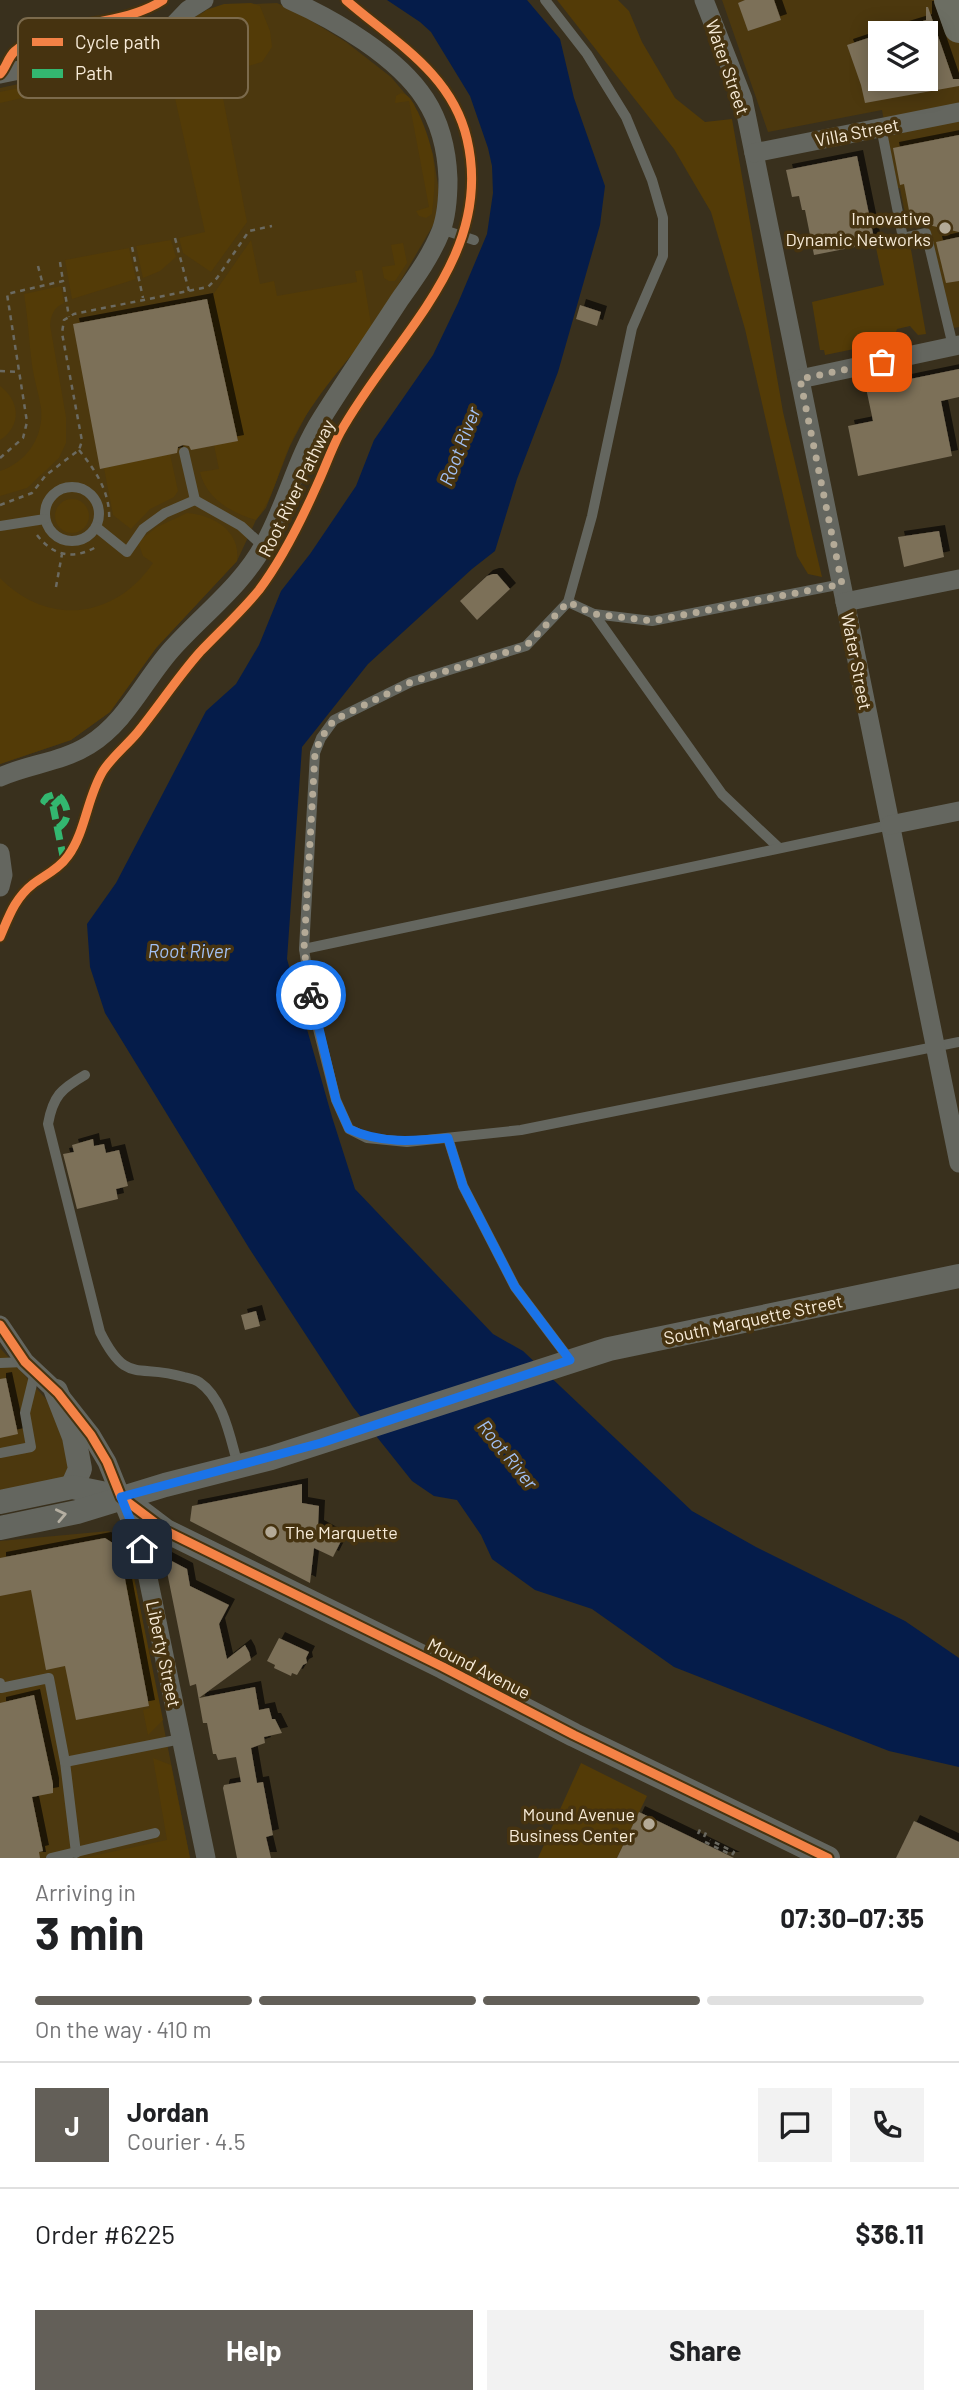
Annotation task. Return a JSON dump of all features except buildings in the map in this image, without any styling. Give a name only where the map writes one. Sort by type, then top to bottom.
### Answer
[{"type":"main road","points":[[949,0],[959,28]]},
{"type":"street","points":[[180,18],[204,0]]},
{"type":"street","points":[[0,776],[78,751],[111,728],[130,707],[160,663],[233,587],[263,547],[280,514],[312,436],[418,273],[441,229],[446,211],[447,166],[439,132],[426,100],[382,55],[316,13],[290,0]]},
{"type":"street","name":"Water Street","points":[[704,0],[743,99],[959,1163]]},
{"type":"street","name":"Villa Street","points":[[754,153],[959,112]]},
{"type":"street","points":[[800,379],[956,345]]},
{"type":"street","points":[[843,593],[959,579]]},
{"type":"street","points":[[890,825],[959,811]]},
{"type":"street","points":[[0,853],[3,875],[0,887]]},
{"type":"street","name":"South Marquette Street","points":[[0,1528],[77,1512],[121,1497],[271,1458],[609,1349],[959,1276]]},
{"type":"street","name":"Liberty Street","points":[[0,1325],[30,1367],[56,1391],[96,1444],[107,1462],[142,1549],[206,1858]]},
{"type":"street","points":[[56,1391],[74,1437],[80,1469],[72,1487]]},
{"type":"street","points":[[0,1503],[72,1487],[121,1497]]},
{"type":"street","name":"Mound Avenue","points":[[121,1497],[166,1531],[443,1667],[574,1735],[828,1858]]},
{"type":"lane","points":[[545,0],[587,54],[626,117],[652,180],[663,218],[663,256],[632,328],[592,516],[568,602],[526,646],[411,682],[334,720],[315,753],[304,949],[314,1013],[336,1100],[349,1129],[367,1138],[407,1142],[521,1130],[959,1042]]},
{"type":"lane","points":[[881,127],[903,238],[926,233],[956,345]]},
{"type":"lane","points":[[441,229],[474,240]]},
{"type":"lane","points":[[184,452],[195,500],[241,526],[263,547]]},
{"type":"lane","points":[[76,486],[92,494],[97,501],[99,519],[96,527],[84,538],[68,541],[53,534],[45,519],[44,510],[52,495],[59,489],[76,486]]},
{"type":"lane","points":[[96,527],[127,552],[143,529],[165,513],[195,500]]},
{"type":"lane","points":[[0,526],[45,519]]},
{"type":"lane","points":[[568,602],[594,614],[652,621],[843,593]]},
{"type":"lane","points":[[594,614],[723,794],[779,848]]},
{"type":"lane","points":[[304,949],[890,825]]},
{"type":"lane","points":[[85,1075],[66,1086],[51,1103],[48,1124],[100,1332],[110,1352],[122,1366],[176,1374],[198,1381],[212,1395],[223,1418],[238,1465]]},
{"type":"lane","points":[[448,1138],[463,1186],[515,1287],[559,1364]]},
{"type":"lane","points":[[0,1363],[30,1367],[25,1413],[31,1447],[0,1453]]},
{"type":"lane","points":[[0,1683],[1,1688],[49,1678],[65,1762],[76,1853]]},
{"type":"lane","points":[[65,1762],[181,1739]]},
{"type":"lane","points":[[51,1858],[155,1833]]},
{"type":"path","points":[[0,505],[32,493],[46,475],[79,450],[82,441],[62,333],[64,320],[74,314],[208,287],[249,231],[272,226]]},
{"type":"path","points":[[175,238],[189,291]]},
{"type":"path","points":[[132,247],[144,300]]},
{"type":"path","points":[[60,261],[69,317]]},
{"type":"path","points":[[38,266],[43,285]]},
{"type":"path","points":[[0,457],[23,438],[27,422],[7,294],[63,281]]},
{"type":"path","points":[[0,371],[20,372]]},
{"type":"path","points":[[79,450],[103,486],[109,526]]},
{"type":"path","points":[[37,536],[51,550],[62,554],[74,555],[96,547]]},
{"type":"path","points":[[56,587],[62,554]]},
{"type":"path","points":[[698,1834],[701,1827]]},
{"type":"path","points":[[704,1837],[707,1830]]},
{"type":"path","points":[[705,1842],[732,1855],[734,1852],[710,1840]]},
{"type":"shaded area","points":[[557,0],[618,0],[629,11],[642,42],[675,98],[705,122],[732,119],[783,412],[822,577],[808,574],[797,556],[745,329],[711,212],[674,149]]},
{"type":"shaded area","points":[[722,0],[959,0],[959,327],[954,328],[922,221],[907,224],[900,188],[896,188],[882,110],[768,132]]},
{"type":"shaded area","points":[[251,3],[260,6],[270,31],[272,47],[262,62],[248,66],[248,18],[198,18],[206,10],[224,4]]},
{"type":"shaded area","points":[[277,3],[346,42],[391,77],[414,104],[433,154],[439,191],[435,222],[372,330],[314,400],[290,446],[266,508],[256,520],[237,561],[156,648],[110,712],[71,740],[0,764],[0,88],[18,84],[18,98],[248,98],[248,18],[194,18],[198,14],[227,5]]},
{"type":"shaded area","points":[[18,88],[18,98],[22,98],[0,103],[0,92]]},
{"type":"shaded area","points":[[401,93],[409,98],[418,112],[432,151],[434,199],[432,214],[426,218],[419,216],[416,211],[429,207],[409,101],[395,103],[396,96]]},
{"type":"shaded area","points":[[175,98],[223,98],[247,222],[211,272],[183,253],[179,238],[205,232]]},
{"type":"shaded area","points":[[894,235],[910,244],[926,334],[918,335],[910,326],[897,329],[893,341],[825,355],[824,350],[820,350],[812,302],[884,285],[875,243]]},
{"type":"shaded area","points":[[171,240],[176,257],[160,271],[143,278],[136,246]]},
{"type":"shaded area","points":[[251,240],[260,284],[274,281],[277,296],[357,282],[355,271],[362,270],[372,330],[307,414],[290,445],[267,503],[256,520],[221,504],[208,490],[200,472],[219,469],[214,445],[238,440],[208,302]]},
{"type":"shaded area","points":[[403,243],[407,263],[395,281],[389,281],[384,278],[382,267],[395,265],[391,245]]},
{"type":"shaded area","points":[[129,248],[136,279],[72,299],[65,260]]},
{"type":"shaded area","points":[[61,286],[64,303],[54,312],[50,325],[66,417],[66,443],[59,458],[27,488],[0,496],[0,471],[26,455],[40,429],[40,403],[32,365],[24,294]]},
{"type":"shaded area","points":[[0,386],[12,399],[16,413],[12,428],[0,440]]},
{"type":"shaded area","points":[[170,454],[178,491],[174,497],[150,509],[131,529],[113,515],[104,468]]},
{"type":"shaded area","points":[[72,499],[84,504],[89,516],[84,528],[72,533],[60,528],[55,516],[60,504]]},
{"type":"shaded area","points":[[187,513],[207,517],[224,526],[235,541],[237,561],[156,648],[110,712],[71,740],[0,764],[0,578],[19,594],[59,610],[80,610],[101,605],[120,596],[137,582],[153,563],[143,556],[138,542],[157,527]]},
{"type":"shaded area","points":[[0,1348],[55,1409],[72,1458],[66,1477],[0,1491]]},
{"type":"shaded area","points":[[109,1531],[121,1543],[132,1568],[190,1858],[0,1858],[0,1541]]},
{"type":"shaded area","points":[[117,1542],[121,1543],[132,1568],[163,1720],[148,1735],[143,1710],[150,1708]]},
{"type":"shaded area","points":[[153,1758],[171,1765],[190,1858],[83,1858],[167,1840]]},
{"type":"shaded area","points":[[581,1763],[647,1796],[617,1858],[538,1858]]},
{"type":"water","name":"Root River","points":[[387,0],[527,0],[560,39],[574,98],[605,186],[600,225],[558,372],[517,479],[495,551],[368,664],[302,747],[287,959],[355,1189],[493,1334],[523,1351],[692,1511],[756,1547],[905,1621],[959,1658],[959,1767],[889,1751],[674,1667],[592,1609],[535,1590],[492,1559],[481,1535],[457,1500],[434,1496],[412,1481],[353,1407],[249,1248],[105,1013],[90,967],[87,924],[116,883],[206,711],[236,684],[259,645],[281,591],[356,486],[374,440],[433,355],[487,234],[493,193],[492,166],[470,96],[431,32]]},
{"type":"marked path","points":[[53,806],[61,798],[56,794],[44,801],[53,806],[64,861]]},
{"type":"marked path","points":[[58,828],[65,821],[67,814],[61,798]]},
{"type":"cycle path","points":[[117,18],[146,9],[163,0]]},
{"type":"cycle path","name":"Root River Pathway","points":[[0,937],[22,895],[68,856],[79,836],[93,792],[107,766],[137,733],[200,652],[268,578],[298,526],[340,433],[433,295],[453,260],[466,222],[472,182],[467,139],[459,116],[448,95],[419,60],[346,0]]},
{"type":"cycle path","points":[[0,74],[18,49]]},
{"type":"cycle path","points":[[0,1325],[25,1362],[58,1393],[91,1435],[107,1462],[121,1497],[166,1531],[443,1667],[574,1735],[828,1858]]},
{"type":"way so far","points":[[311,995],[304,949],[315,753],[321,738],[334,720],[411,682],[526,646],[568,602],[594,614],[652,621],[842,584],[800,379],[882,362]]},
{"type":"place","name":"Innovative Dynamic Networks","points":[[945,228]]},
{"type":"place","name":"The Marquette","points":[[271,1532]]},
{"type":"place","name":"Mound Avenue Business Center","points":[[649,1824]]},
{"type":"route","points":[[142,1549],[121,1497],[321,1443],[570,1360],[515,1287],[463,1186],[448,1138],[407,1142],[367,1138],[349,1129],[336,1100],[311,995]]}]
